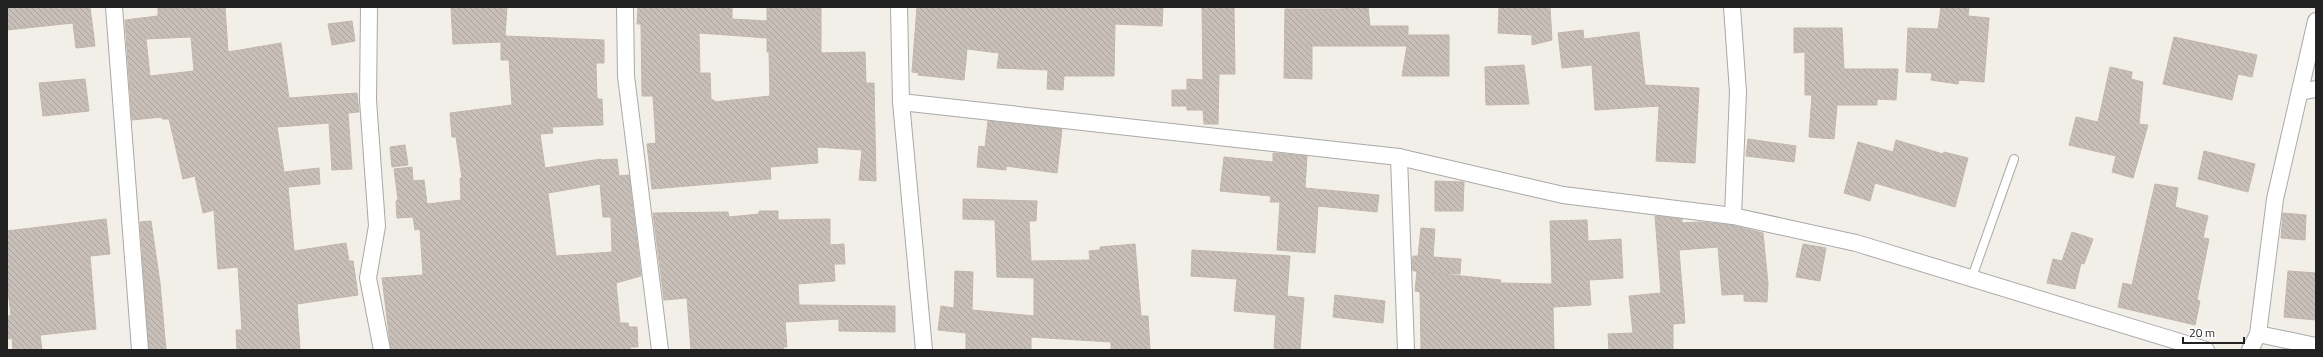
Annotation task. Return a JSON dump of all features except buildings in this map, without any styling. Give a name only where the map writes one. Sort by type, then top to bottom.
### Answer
[{"type":"street","points":[[114,7],[140,350]]},
{"type":"street","points":[[369,7],[368,100],[376,226],[368,278],[382,350]]},
{"type":"street","points":[[625,7],[626,76],[660,350]]},
{"type":"street","points":[[899,7],[901,102],[924,350]]},
{"type":"street","points":[[1732,7],[1738,92],[1733,216]]},
{"type":"street","points":[[2250,350],[2258,334],[2275,199],[2316,21]]},
{"type":"street","points":[[2300,92],[2316,89]]},
{"type":"street","points":[[901,102],[1399,157],[1563,195],[1733,216],[1856,243],[1971,280],[2206,350]]},
{"type":"street","points":[[1399,157],[1406,350]]},
{"type":"street","points":[[2258,334],[2316,346]]},
{"type":"lane","points":[[1971,280],[2014,159]]}]
